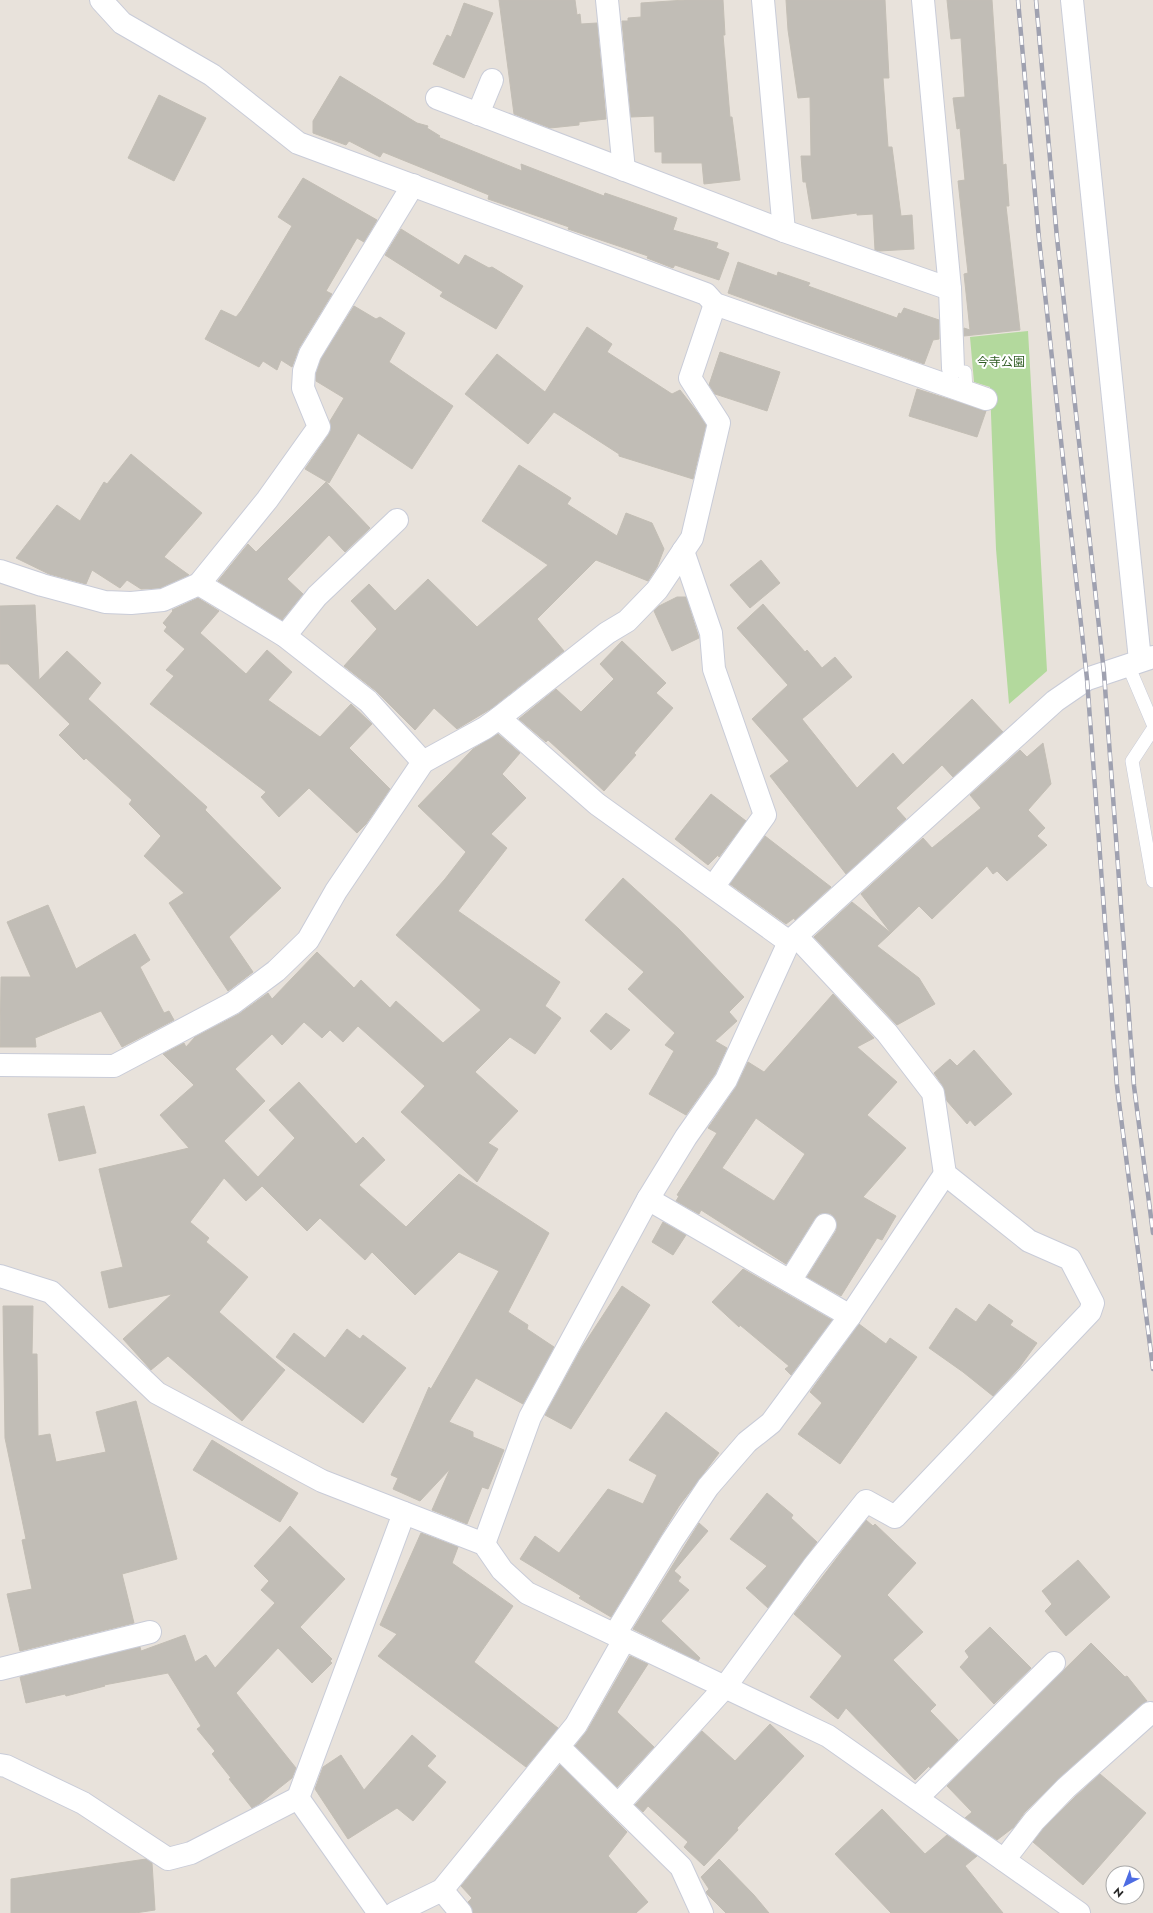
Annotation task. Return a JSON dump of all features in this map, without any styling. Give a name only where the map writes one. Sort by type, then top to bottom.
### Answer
[{"type":"street","points":[[101,0],[122,23],[212,75],[298,143],[706,294],[715,304],[967,383],[950,289],[923,0]]},
{"type":"street","points":[[607,0],[624,170]]},
{"type":"street","points":[[763,0],[784,231]]},
{"type":"street","points":[[484,1544],[530,1417],[648,1199],[686,1137],[726,1080],[792,939],[1055,702],[1087,679],[1140,661],[1072,0]]},
{"type":"street","points":[[478,114],[492,80]]},
{"type":"street","points":[[437,98],[784,231],[950,289]]},
{"type":"street","points":[[0,570],[42,585],[105,602],[131,603],[164,600],[199,584],[267,500],[319,427],[303,388],[304,371],[310,354],[413,185]]},
{"type":"street","points":[[0,1065],[114,1066],[233,1003],[276,971],[308,940],[336,891],[423,762],[485,728],[607,633],[627,622],[657,590],[692,538],[719,423],[690,378],[715,304]]},
{"type":"street","points":[[285,636],[317,596],[397,520]]},
{"type":"street","points":[[683,551],[711,633],[714,668],[765,815],[713,887]]},
{"type":"street","points":[[199,584],[285,636],[368,701],[423,762]]},
{"type":"street","points":[[395,1913],[442,1890],[576,1725],[620,1637],[672,1541],[708,1487],[747,1442],[770,1423],[850,1316],[945,1174],[933,1093],[887,1034],[792,939],[713,887],[597,804],[499,718]]},
{"type":"street","points":[[618,1805],[725,1687],[813,1567],[866,1501],[895,1517],[1090,1312],[1093,1303],[1070,1260],[1029,1241],[945,1174]]},
{"type":"street","points":[[648,1199],[850,1316]]},
{"type":"street","points":[[790,1281],[825,1225]]},
{"type":"street","points":[[0,1276],[51,1292],[157,1393],[322,1481],[484,1544],[502,1570],[527,1593],[828,1736],[1079,1913]]},
{"type":"street","points":[[0,1765],[6,1766],[83,1803],[168,1859],[191,1853],[298,1798],[404,1513]]},
{"type":"street","points":[[0,1669],[150,1632]]},
{"type":"street","points":[[917,1798],[1054,1663]]},
{"type":"street","points":[[1004,1860],[1034,1820],[1066,1788],[1150,1713]]},
{"type":"street","points":[[559,1747],[681,1867],[702,1913]]},
{"type":"street","points":[[298,1798],[379,1913]]},
{"type":"street","points":[[442,1890],[461,1913]]},
{"type":"lane","points":[[1140,661],[1153,724]]},
{"type":"lane","points":[[1153,729],[1132,761],[1153,881]]},
{"type":"green space","name":"今寺公園","points":[[1028,331],[1047,671],[1009,704],[996,549],[990,387],[974,382],[970,337]]},
{"type":"building","points":[[499,0],[575,0],[577,15],[580,14],[581,24],[597,23],[606,119],[579,122],[579,125],[550,128],[514,114]]},
{"type":"building","points":[[685,0],[723,0],[725,35],[723,35],[730,117],[732,117],[740,180],[704,184],[702,163],[662,163],[662,152],[655,152],[654,116],[631,117],[622,21],[628,21],[628,18],[641,17],[641,3]]},
{"type":"building","points":[[786,0],[885,0],[889,78],[883,78],[888,147],[892,147],[901,216],[912,215],[914,249],[875,250],[873,214],[857,215],[857,213],[812,219],[806,182],[803,182],[801,156],[811,156],[810,97],[798,98],[788,30]]},
{"type":"building","points":[[947,0],[992,0],[1003,165],[1006,164],[1009,206],[1006,206],[1020,330],[964,336],[964,328],[970,330],[964,274],[968,273],[958,181],[965,180],[960,128],[957,129],[953,98],[965,97],[961,38],[951,39]]},
{"type":"building","points":[[464,3],[493,13],[464,78],[433,64],[447,35],[451,37]]},
{"type":"building","points":[[340,76],[417,123],[428,126],[427,128],[440,136],[438,137],[522,171],[521,164],[604,196],[605,193],[677,218],[673,230],[718,243],[716,248],[729,253],[719,280],[675,265],[673,268],[647,258],[648,256],[568,229],[569,227],[488,199],[489,195],[383,152],[380,157],[349,141],[346,145],[313,133],[313,121]]},
{"type":"building","points":[[159,95],[206,118],[174,181],[128,158]]},
{"type":"building","points":[[303,178],[377,220],[364,242],[357,238],[326,291],[332,294],[299,348],[292,367],[281,360],[277,370],[263,361],[259,367],[205,339],[221,310],[236,317],[241,311],[292,226],[278,217]]},
{"type":"building","points":[[401,229],[459,265],[465,255],[489,268],[492,267],[523,286],[496,329],[440,296],[443,292],[385,255]]},
{"type":"building","points":[[738,262],[777,276],[778,272],[810,283],[808,286],[897,318],[899,313],[901,314],[904,308],[939,320],[939,339],[933,340],[924,364],[728,293]]},
{"type":"building","points":[[354,306],[376,319],[380,317],[405,333],[389,362],[453,406],[412,469],[358,433],[329,483],[305,469],[329,434],[331,428],[330,421],[344,398],[316,381],[316,374],[321,359]]},
{"type":"building","points":[[587,327],[612,344],[607,352],[672,394],[680,390],[698,413],[706,425],[693,479],[619,456],[619,454],[554,412],[528,444],[465,394],[497,354],[545,392]]},
{"type":"building","points":[[720,352],[780,372],[767,411],[715,394],[709,385]]},
{"type":"building","points":[[917,389],[986,411],[977,437],[909,416]]},
{"type":"building","points":[[131,454],[202,513],[164,557],[189,575],[160,588],[141,589],[127,580],[120,588],[92,570],[86,584],[49,574],[16,558],[57,505],[80,521],[104,482],[107,484]]},
{"type":"building","points":[[519,465],[571,498],[567,504],[617,536],[626,513],[652,523],[664,549],[657,567],[648,581],[596,560],[537,619],[564,651],[492,708],[457,729],[434,708],[415,730],[376,691],[344,666],[377,629],[351,601],[369,584],[395,611],[428,579],[477,627],[548,565],[482,521]]},
{"type":"building","points":[[326,482],[370,528],[345,552],[329,535],[287,579],[303,594],[282,620],[218,581],[248,544],[256,552]]},
{"type":"building","points":[[761,560],[780,583],[750,608],[730,585]]},
{"type":"building","points":[[677,597],[686,597],[699,638],[672,651],[654,611],[659,606]]},
{"type":"building","points":[[198,598],[219,611],[200,633],[246,674],[267,650],[292,672],[268,700],[320,737],[351,704],[372,724],[349,748],[390,789],[366,824],[357,833],[309,788],[279,817],[261,797],[266,792],[150,704],[174,676],[166,670],[185,649],[164,631],[167,627],[163,623],[173,611],[172,610]]},
{"type":"building","points":[[763,604],[805,652],[807,650],[822,668],[835,657],[852,677],[802,719],[857,788],[893,753],[903,765],[972,699],[1003,732],[953,777],[942,765],[896,808],[906,819],[846,874],[770,776],[789,761],[752,719],[788,685],[737,628]]},
{"type":"building","points":[[35,605],[39,680],[67,651],[101,683],[88,699],[207,807],[205,810],[281,888],[229,937],[253,972],[228,991],[169,903],[184,893],[144,856],[161,836],[129,804],[132,800],[86,758],[84,760],[59,735],[70,724],[8,664],[0,664],[0,606]]},
{"type":"building","points":[[622,641],[666,683],[656,693],[673,708],[634,753],[636,755],[604,791],[548,740],[546,742],[519,719],[556,689],[581,712],[614,679],[600,664]]},
{"type":"building","points":[[498,734],[520,753],[502,774],[526,798],[491,834],[507,848],[458,911],[560,982],[545,1006],[561,1018],[535,1054],[510,1037],[475,1072],[518,1111],[488,1143],[498,1149],[477,1182],[401,1112],[425,1086],[358,1026],[343,1042],[330,1030],[322,1038],[304,1022],[282,1045],[272,1034],[235,1069],[265,1101],[224,1141],[258,1177],[295,1138],[269,1110],[299,1082],[356,1144],[363,1137],[385,1160],[359,1185],[406,1227],[459,1174],[549,1233],[508,1312],[528,1325],[527,1329],[554,1347],[523,1404],[476,1378],[449,1422],[473,1432],[473,1437],[504,1450],[488,1489],[482,1487],[467,1524],[432,1510],[450,1469],[420,1501],[393,1489],[398,1478],[391,1475],[429,1387],[431,1389],[499,1271],[459,1252],[415,1295],[372,1252],[365,1260],[320,1218],[307,1231],[262,1186],[246,1201],[224,1178],[190,1222],[209,1238],[206,1242],[248,1277],[219,1312],[285,1370],[242,1421],[168,1356],[151,1370],[123,1339],[172,1294],[109,1308],[101,1272],[123,1267],[99,1169],[189,1148],[160,1115],[194,1085],[163,1054],[184,1043],[186,1047],[195,1037],[239,1014],[268,993],[272,999],[317,952],[354,988],[361,980],[390,1008],[396,1001],[443,1043],[481,1010],[396,935],[445,879],[466,852],[418,806],[473,749]]},
{"type":"building","points":[[1043,743],[1051,784],[1028,810],[1045,828],[1037,836],[1047,845],[1007,881],[997,871],[993,874],[987,866],[932,919],[919,906],[891,933],[861,894],[923,838],[932,848],[981,808],[970,795],[1020,750],[1027,757]]},
{"type":"building","points":[[711,794],[746,821],[719,857],[718,855],[708,865],[675,839]]},
{"type":"building","points":[[765,836],[831,887],[795,920],[794,918],[786,924],[730,884]]},
{"type":"building","points":[[623,878],[679,929],[744,997],[729,1012],[737,1021],[715,1041],[727,1048],[715,1074],[686,1115],[649,1094],[674,1051],[665,1045],[675,1033],[628,989],[644,972],[585,920]]},
{"type":"building","points":[[852,902],[891,933],[877,946],[919,978],[935,1004],[897,1025],[814,937]]},
{"type":"building","points":[[48,905],[76,969],[135,934],[150,960],[140,967],[164,1013],[169,1011],[174,1020],[122,1047],[101,1011],[35,1038],[36,1047],[0,1047],[1,977],[31,977],[7,922]]},
{"type":"building","points":[[833,994],[874,1038],[857,1047],[897,1082],[867,1115],[906,1148],[863,1197],[896,1216],[882,1240],[877,1238],[841,1296],[807,1277],[836,1231],[836,1220],[831,1214],[819,1214],[815,1218],[786,1264],[701,1210],[699,1214],[676,1201],[679,1196],[677,1195],[717,1133],[708,1128],[736,1087],[748,1062],[764,1072]],"holes":[[[756,1118],[805,1154],[774,1201],[722,1168]]]},
{"type":"building","points":[[606,1013],[630,1030],[611,1050],[590,1031]]},
{"type":"building","points":[[974,1050],[1012,1094],[975,1126],[970,1120],[967,1124],[947,1101],[943,1086],[934,1073],[950,1059],[957,1066]]},
{"type":"building","points":[[84,1106],[96,1153],[59,1161],[48,1114]]},
{"type":"building","points":[[663,1222],[686,1235],[673,1255],[652,1242]]},
{"type":"building","points":[[743,1269],[832,1320],[791,1375],[785,1369],[789,1366],[740,1325],[739,1327],[712,1302]]},
{"type":"building","points":[[622,1286],[650,1305],[571,1429],[545,1415],[581,1349]]},
{"type":"building","points":[[989,1304],[1013,1321],[1010,1325],[1037,1343],[1019,1368],[993,1396],[929,1348],[956,1308],[976,1322]]},
{"type":"building","points":[[3,1306],[33,1306],[32,1354],[37,1354],[38,1436],[50,1434],[56,1462],[106,1452],[96,1412],[136,1401],[177,1559],[122,1574],[134,1623],[20,1651],[7,1594],[32,1589],[22,1540],[26,1539],[5,1438]]},
{"type":"building","points":[[859,1324],[886,1344],[890,1338],[917,1357],[840,1464],[798,1434],[822,1403],[810,1392]]},
{"type":"building","points":[[347,1329],[360,1339],[363,1335],[406,1368],[363,1423],[276,1357],[294,1333],[325,1358]]},
{"type":"building","points":[[666,1412],[719,1453],[679,1506],[611,1617],[579,1598],[581,1596],[520,1559],[535,1536],[559,1553],[608,1489],[643,1504],[657,1475],[629,1460]]},
{"type":"building","points":[[212,1440],[298,1493],[280,1522],[193,1470]]},
{"type":"building","points":[[767,1493],[793,1515],[791,1518],[817,1542],[768,1608],[746,1588],[767,1566],[730,1539]]},
{"type":"building","points":[[866,1520],[873,1526],[875,1524],[916,1563],[887,1595],[923,1632],[893,1660],[936,1705],[930,1711],[958,1740],[930,1768],[929,1766],[915,1780],[846,1708],[838,1719],[810,1697],[842,1656],[794,1614]]},
{"type":"building","points":[[699,1523],[708,1531],[674,1571],[681,1577],[678,1581],[689,1590],[661,1621],[700,1658],[698,1661],[633,1629]]},
{"type":"building","points":[[290,1526],[345,1579],[300,1627],[332,1659],[330,1661],[332,1663],[312,1683],[278,1648],[236,1693],[296,1768],[292,1778],[259,1804],[252,1808],[229,1779],[231,1778],[212,1754],[215,1751],[197,1729],[201,1726],[168,1673],[104,1685],[105,1686],[66,1696],[65,1694],[26,1703],[20,1677],[140,1647],[141,1651],[185,1635],[195,1662],[206,1655],[215,1668],[275,1603],[261,1590],[269,1581],[254,1566]]},
{"type":"building","points":[[421,1533],[458,1547],[452,1563],[513,1606],[474,1662],[558,1728],[526,1767],[378,1656],[397,1634],[380,1625]]},
{"type":"building","points":[[1078,1560],[1110,1597],[1066,1636],[1045,1611],[1052,1604],[1042,1591]]},
{"type":"building","points":[[990,1627],[1031,1668],[994,1704],[960,1667],[969,1657],[965,1651]]},
{"type":"building","points":[[1091,1643],[1125,1677],[1127,1676],[1147,1701],[1058,1779],[1025,1812],[1014,1827],[997,1840],[965,1818],[972,1812],[947,1786]]},
{"type":"building","points":[[630,1656],[648,1664],[617,1712],[654,1747],[617,1787],[575,1746],[587,1731]]},
{"type":"building","points":[[770,1724],[804,1756],[704,1866],[684,1847],[688,1842],[648,1806],[643,1812],[635,1805],[702,1731],[735,1761]]},
{"type":"building","points":[[412,1735],[436,1756],[427,1766],[446,1782],[413,1821],[397,1808],[348,1839],[315,1789],[323,1767],[341,1755],[364,1790]]},
{"type":"building","points":[[560,1765],[627,1832],[608,1856],[648,1902],[636,1913],[473,1913],[468,1902],[472,1898],[461,1886]]},
{"type":"building","points":[[1100,1774],[1146,1813],[1083,1885],[1033,1842],[1043,1829]]},
{"type":"building","points":[[882,1809],[925,1854],[947,1835],[977,1856],[965,1866],[1003,1913],[891,1913],[835,1854]]},
{"type":"building","points":[[146,1859],[152,1863],[155,1910],[135,1913],[11,1913],[11,1879]]},
{"type":"building","points":[[719,1859],[754,1895],[769,1913],[726,1913],[707,1894],[706,1892],[709,1889],[701,1877]]},
{"type":"railway","points":[[1018,0],[1039,239],[1087,679],[1117,1086],[1153,1369]]},
{"type":"railway","points":[[1036,0],[1057,238],[1104,673],[1134,1086],[1153,1233]]}]
